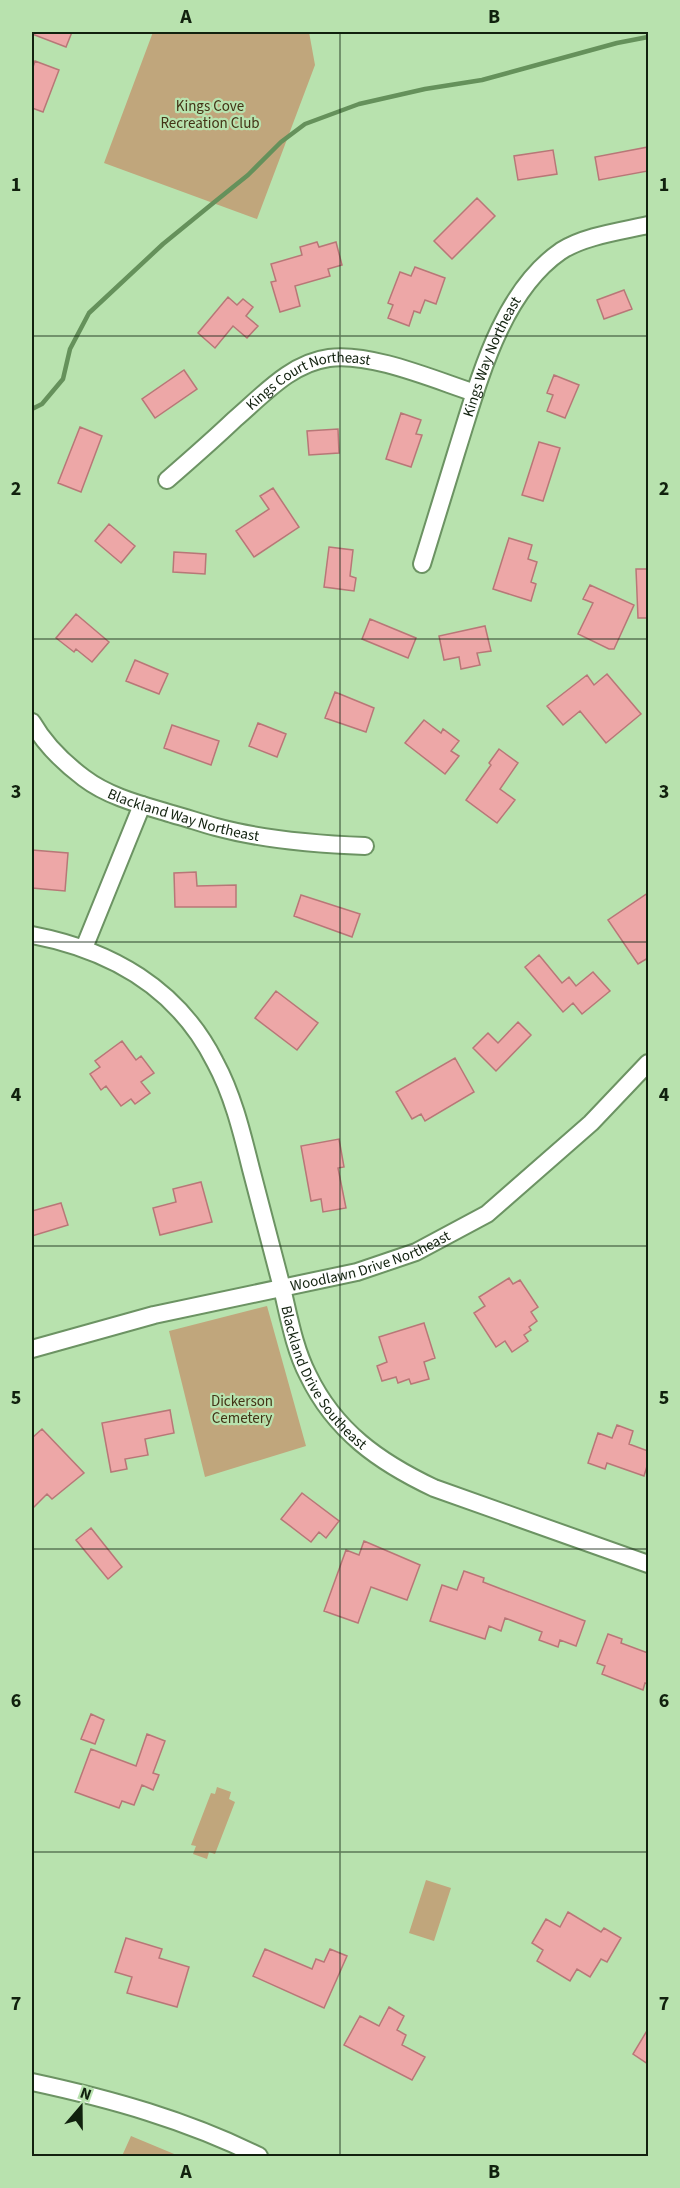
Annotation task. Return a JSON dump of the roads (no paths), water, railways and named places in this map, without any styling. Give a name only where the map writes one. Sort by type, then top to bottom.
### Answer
[{"type":"street","name":"Kings Way Northeast","points":[[422,564],[487,359],[517,297],[536,274],[562,251],[592,238],[648,225]]},
{"type":"street","name":"Kings Court Northeast","points":[[167,480],[279,381],[310,362],[330,358],[359,359],[475,393]]},
{"type":"street","name":"Blackland Way Northeast","points":[[32,722],[51,748],[84,779],[115,795],[216,827],[250,834],[296,842],[365,846]]},
{"type":"street","points":[[84,948],[142,805]]},
{"type":"street","name":"Blackland Drive Southeast","points":[[32,934],[84,948],[114,961],[141,977],[165,996],[188,1021],[215,1061],[243,1135],[294,1336],[307,1375],[328,1409],[346,1430],[376,1456],[400,1472],[434,1488],[648,1564]]},
{"type":"street","name":"Woodlawn Drive Northeast","points":[[32,1349],[154,1315],[357,1272],[416,1252],[488,1214],[591,1123],[648,1064]]},
{"type":"street","points":[[32,2082],[81,2092],[158,2114],[210,2133],[259,2157]]},
{"type":"waterway","points":[[32,409],[42,404],[63,379],[70,349],[89,313],[163,244],[248,175],[281,142],[305,124],[359,104],[425,89],[482,80],[617,43],[648,37]]},
{"type":"park label","name":"Kings Cove Recreation Club","points":[[210,114]]},
{"type":"park label","name":"Dickerson Cemetery","points":[[242,1410]]}]
